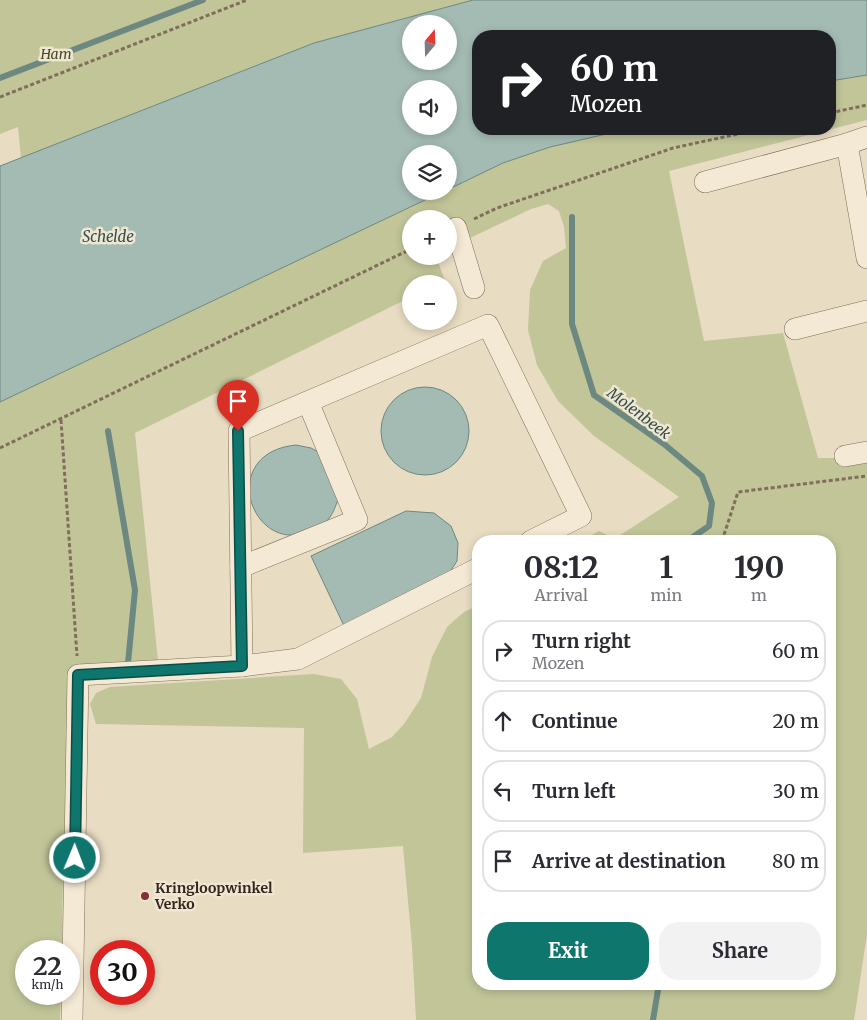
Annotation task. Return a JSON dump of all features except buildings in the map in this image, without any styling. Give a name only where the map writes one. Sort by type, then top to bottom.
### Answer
[{"type":"street","points":[[705,182],[867,137]]},
{"type":"street","points":[[847,144],[867,258]]},
{"type":"street","points":[[457,230],[475,262],[474,288]]},
{"type":"street","points":[[795,329],[867,311]]},
{"type":"street","points":[[242,666],[238,431],[488,325],[581,516],[543,535]]},
{"type":"street","points":[[241,567],[357,520],[308,402]]},
{"type":"street","points":[[845,456],[867,452]]},
{"type":"street","points":[[72,1020],[78,675],[242,666],[298,659],[472,572]]},
{"type":"path","points":[[0,96],[247,0]]},
{"type":"path","points":[[836,112],[867,105]]},
{"type":"path","points":[[457,228],[496,208],[674,148],[734,135]]},
{"type":"path","points":[[0,448],[402,253]]},
{"type":"path","points":[[61,420],[78,675]]},
{"type":"path","points":[[724,535],[738,492],[867,476]]},
{"type":"green space","name":"Ham","points":[[0,0],[473,0],[418,15],[402,15],[402,19],[314,43],[21,158],[18,127],[0,134]]},
{"type":"green space","points":[[867,75],[867,120],[836,128],[836,80]]},
{"type":"green space","points":[[602,135],[809,135],[669,171],[704,341],[783,333],[818,458],[867,458],[867,934],[854,1020],[416,1020],[412,945],[403,846],[303,853],[304,728],[96,724],[90,704],[96,693],[110,687],[314,674],[341,679],[357,699],[369,749],[392,737],[404,724],[421,698],[432,657],[447,627],[464,612],[472,608],[472,990],[836,990],[836,535],[620,535],[679,497],[594,436],[558,401],[537,365],[528,330],[530,290],[543,261],[566,248],[564,227],[559,211],[548,204],[531,209],[457,244],[457,210],[404,210],[425,200],[457,200],[457,185],[503,163],[550,147]]},
{"type":"green space","points":[[402,211],[402,265],[439,265],[443,275],[402,275],[402,301],[135,433],[159,671],[89,674],[75,858],[63,865],[62,940],[15,940],[15,1005],[61,1005],[60,1020],[0,1020],[0,402]]},
{"type":"green space","points":[[599,531],[607,535],[592,535]]},
{"type":"water","name":"Schelde","points":[[473,0],[867,0],[867,75],[836,80],[836,30],[472,30],[472,135],[602,135],[550,147],[503,163],[457,185],[457,145],[402,145],[402,200],[425,200],[0,402],[0,166],[314,43],[402,19],[402,70],[458,70],[458,15],[418,15]]},
{"type":"water","points":[[425,387],[442,391],[456,400],[465,414],[469,431],[465,448],[456,462],[442,471],[425,475],[408,471],[394,462],[385,448],[381,431],[385,414],[394,400],[408,391]]},
{"type":"water","points":[[296,445],[311,448],[322,454],[340,494],[333,512],[323,525],[311,531],[290,535],[272,530],[259,517],[251,501],[250,483],[256,465],[271,452]]},
{"type":"water","points":[[406,511],[434,513],[451,526],[458,543],[457,561],[446,578],[345,628],[311,556]]},
{"type":"waterway","points":[[0,78],[203,0]]},
{"type":"waterway","name":"Molenbeek","points":[[572,217],[572,324],[594,395],[664,444],[702,476],[712,503],[709,526],[696,535]]},
{"type":"waterway","points":[[108,431],[135,590],[128,663]]},
{"type":"waterway","name":"Molenbeek","points":[[653,1020],[658,990]]},
{"type":"place","name":"Kringloopwinkel Verko","points":[[145,896]]},
{"type":"route","points":[[75,858],[78,675],[242,666],[238,431]]}]
